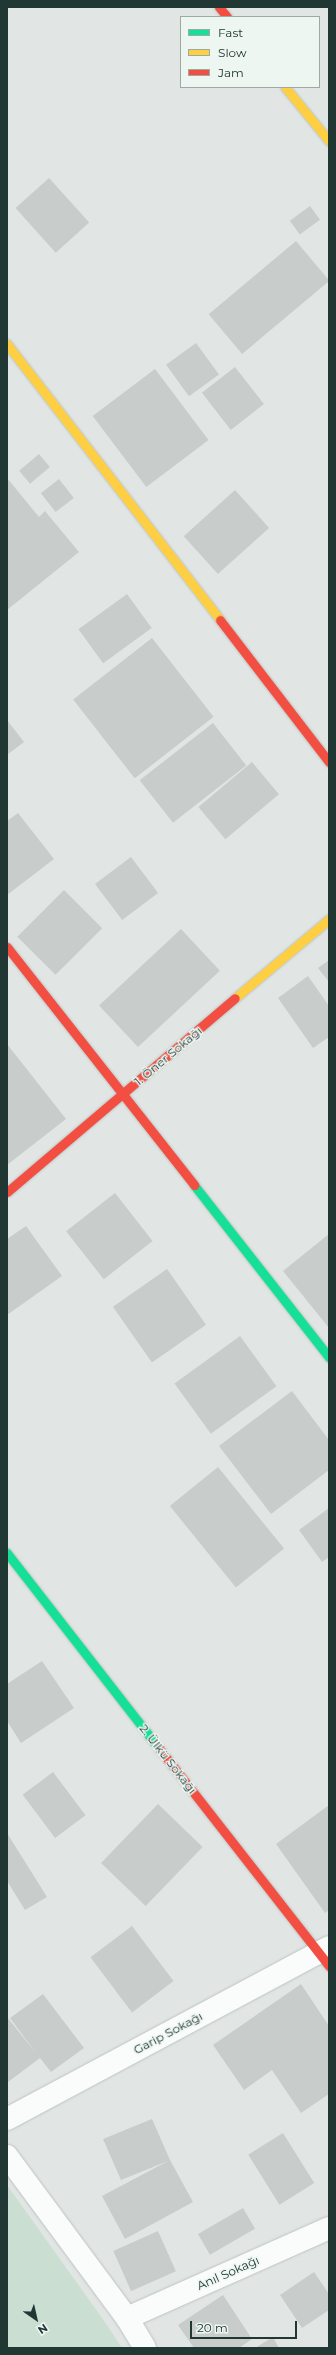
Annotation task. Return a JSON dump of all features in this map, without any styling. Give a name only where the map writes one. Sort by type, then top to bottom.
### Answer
[{"type":"street","points":[[219,7],[226,16]]},
{"type":"street","points":[[286,88],[329,141]]},
{"type":"street","points":[[7,344],[329,762]]},
{"type":"street","name":"1. Öner Sokağı","points":[[7,1192],[329,919]]},
{"type":"street","points":[[7,947],[122,1096],[329,1357]]},
{"type":"street","name":"2. Ülkü Sokağı","points":[[7,1553],[325,1955]]},
{"type":"street","name":"Garip Sokağı","points":[[7,2119],[325,1955]]},
{"type":"street","points":[[7,2156],[127,2318],[144,2348]]},
{"type":"street","name":"Anıl Sokağı","points":[[127,2318],[329,2228]]},
{"type":"green space","points":[[7,2185],[107,2325],[122,2348],[7,2348]]},
{"type":"building","points":[[49,178],[89,223],[56,253],[16,208]]},
{"type":"building","points":[[310,206],[320,220],[300,234],[290,221]]},
{"type":"building","points":[[296,241],[329,281],[242,354],[209,314]]},
{"type":"building","points":[[196,343],[219,375],[189,396],[166,365]]},
{"type":"building","points":[[235,367],[264,404],[231,430],[202,393]]},
{"type":"building","points":[[155,369],[209,440],[146,487],[93,416]]},
{"type":"building","points":[[39,454],[50,467],[30,484],[19,471]]},
{"type":"building","points":[[7,478],[39,517],[45,511],[79,552],[7,610]]},
{"type":"building","points":[[59,479],[74,498],[56,512],[41,493]]},
{"type":"building","points":[[235,490],[269,528],[218,574],[184,536]]},
{"type":"building","points":[[127,594],[152,628],[103,663],[78,629]]},
{"type":"building","points":[[152,638],[214,717],[135,778],[73,700]]},
{"type":"building","points":[[7,720],[24,742],[7,755]]},
{"type":"building","points":[[213,723],[246,766],[173,823],[140,780]]},
{"type":"building","points":[[252,762],[279,794],[225,839],[198,807]]},
{"type":"building","points":[[18,813],[54,859],[7,895],[7,821]]},
{"type":"building","points":[[131,857],[158,893],[122,920],[95,884]]},
{"type":"building","points":[[64,890],[102,928],[56,975],[17,937]]},
{"type":"building","points":[[181,929],[220,971],[138,1047],[99,1005]]},
{"type":"building","points":[[329,960],[329,982],[318,968]]},
{"type":"building","points":[[308,976],[329,1006],[329,1037],[313,1048],[278,998]]},
{"type":"building","points":[[7,1044],[66,1119],[7,1165]]},
{"type":"building","points":[[115,1193],[153,1241],[104,1279],[66,1231]]},
{"type":"building","points":[[26,1226],[62,1276],[7,1315],[7,1239]]},
{"type":"building","points":[[329,1234],[329,1328],[283,1271]]},
{"type":"building","points":[[167,1269],[206,1325],[152,1363],[113,1307]]},
{"type":"building","points":[[240,1336],[276,1386],[211,1434],[174,1384]]},
{"type":"building","points":[[292,1391],[329,1440],[329,1470],[271,1514],[219,1446]]},
{"type":"building","points":[[218,1467],[284,1549],[236,1588],[170,1506]]},
{"type":"building","points":[[329,1508],[329,1557],[322,1562],[299,1530]]},
{"type":"building","points":[[42,1661],[74,1708],[21,1743],[7,1721],[7,1684]]},
{"type":"building","points":[[53,1772],[85,1815],[55,1838],[23,1795]]},
{"type":"building","points":[[158,1804],[203,1847],[146,1906],[101,1863]]},
{"type":"building","points":[[329,1805],[329,1910],[325,1913],[276,1844]]},
{"type":"building","points":[[7,1833],[47,1897],[25,1910],[7,1881]]},
{"type":"building","points":[[132,1926],[174,1981],[132,2012],[90,1957]]},
{"type":"building","points":[[301,1984],[329,2026],[329,2094],[301,2113],[272,2070],[244,2090],[213,2045]]},
{"type":"building","points":[[43,1994],[84,2048],[51,2072],[40,2058],[8,2082],[7,2017],[36,2053],[10,2018]]},
{"type":"building","points":[[152,2119],[170,2160],[193,2202],[125,2239],[102,2196],[168,2161],[121,2180],[103,2139]]},
{"type":"building","points":[[283,2133],[314,2183],[279,2205],[248,2155]]},
{"type":"building","points":[[243,2208],[255,2229],[210,2255],[198,2234]]},
{"type":"building","points":[[158,2231],[176,2271],[131,2291],[113,2251]]},
{"type":"building","points":[[314,2272],[329,2294],[329,2310],[302,2328],[280,2295]]},
{"type":"building","points":[[223,2295],[252,2339],[239,2348],[194,2348],[178,2325]]},
{"type":"building","points":[[273,2337],[279,2348],[255,2348]]},
{"type":"traffic: fast","points":[[194,1185],[329,1357]]},
{"type":"traffic: fast","points":[[7,1553],[158,1747]]},
{"type":"traffic: slow","points":[[286,88],[329,141]]},
{"type":"traffic: slow","points":[[7,344],[220,620]]},
{"type":"traffic: slow","points":[[235,998],[329,919]]},
{"type":"traffic: jam","points":[[219,7],[226,16]]},
{"type":"traffic: jam","points":[[220,620],[329,762]]},
{"type":"traffic: jam","points":[[7,947],[194,1185]]},
{"type":"traffic: jam","points":[[7,1192],[235,998]]},
{"type":"traffic: jam","points":[[158,1747],[329,1966]]}]
